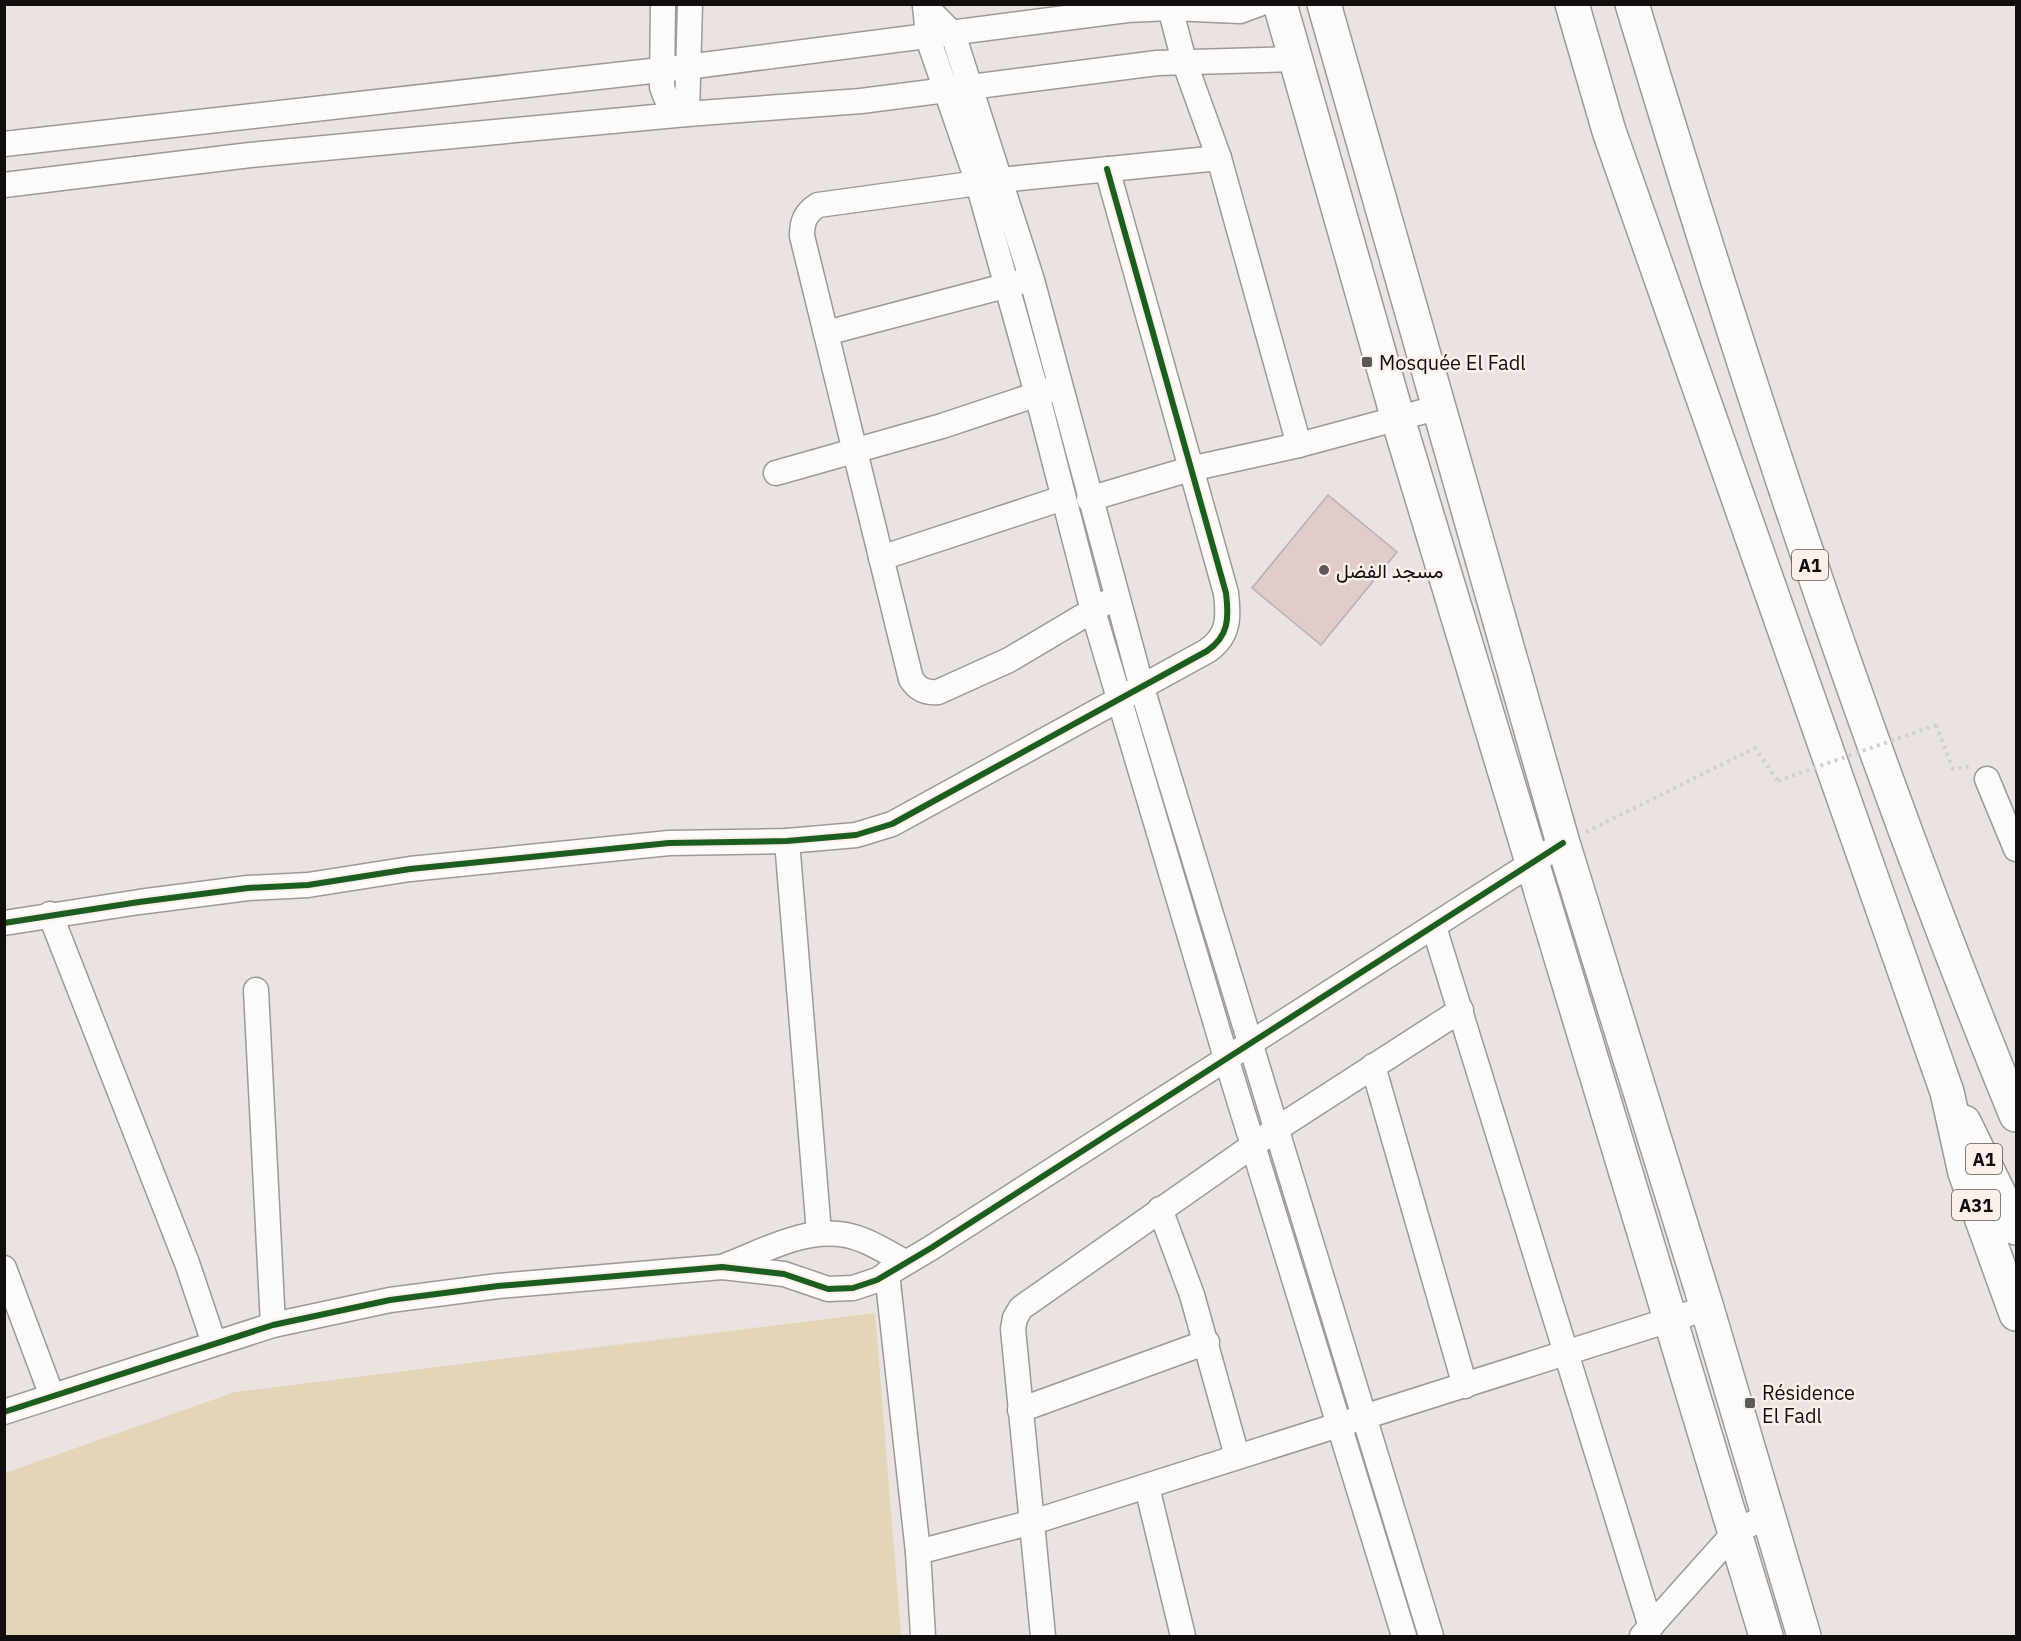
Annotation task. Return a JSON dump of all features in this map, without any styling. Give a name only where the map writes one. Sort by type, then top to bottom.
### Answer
[{"type":"main road","points":[[1280,4],[1398,419],[1766,1636]]},
{"type":"main road","name":"A1","points":[[1572,4],[1609,131],[1947,1092],[1977,1143],[2016,1228]]},
{"type":"main road","name":"A1","points":[[1632,4],[1717,286],[1819,593],[1941,923],[2016,1115]]},
{"type":"main road","points":[[1295,60],[1317,49],[1325,40],[1329,12]]},
{"type":"main road","points":[[1329,12],[1563,843],[1707,1308],[1804,1636]]},
{"type":"main road","name":"A31","points":[[1947,1092],[1965,1173],[2016,1314]]},
{"type":"street","points":[[663,4],[660,69],[665,98],[674,110],[687,114]]},
{"type":"street","points":[[687,114],[690,4]]},
{"type":"street","points":[[4,144],[687,67],[928,38],[1127,10],[1170,6],[1240,11],[1259,4]]},
{"type":"street","points":[[925,5],[953,34],[972,87],[1007,284],[1038,394],[1093,611],[1227,1061],[1404,1636]]},
{"type":"street","points":[[925,5],[928,38],[946,90],[1032,280],[1089,499],[1142,688],[1431,1636]]},
{"type":"street","points":[[1170,6],[1184,61],[1220,158],[1299,445]]},
{"type":"street","points":[[4,185],[250,155],[687,114],[861,102],[1184,61],[1295,60]]},
{"type":"street","points":[[1116,597],[1009,660],[938,692],[927,692],[916,686],[911,679],[853,451],[802,236],[802,225],[811,210],[818,205],[989,182],[1220,158]]},
{"type":"street","points":[[4,923],[248,888],[308,885],[410,869],[669,843],[787,841],[856,835],[892,824],[1218,644],[1227,627],[1226,593],[1107,169]]},
{"type":"street","points":[[826,333],[1007,284],[1032,280]]},
{"type":"street","points":[[776,473],[1060,386]]},
{"type":"street","points":[[1089,499],[1190,469],[1299,445],[1440,407]]},
{"type":"street","points":[[881,558],[1063,498]]},
{"type":"street","points":[[1987,779],[2016,849]]},
{"type":"street","points":[[787,841],[819,1233]]},
{"type":"street","points":[[4,1412],[273,1326],[332,1311],[441,1292],[722,1267],[764,1270],[816,1286],[841,1289],[865,1285],[931,1248],[1227,1061],[1563,843]]},
{"type":"street","points":[[50,915],[180,1244],[214,1343]]},
{"type":"street","points":[[1434,927],[1567,1354],[1646,1632]]},
{"type":"street","points":[[256,990],[273,1326]]},
{"type":"street","points":[[1044,1636],[1013,1329],[1017,1314],[1160,1209],[1275,1130],[1461,1010]]},
{"type":"street","points":[[1373,1066],[1465,1386]]},
{"type":"street","points":[[1160,1209],[1207,1342],[1237,1456]]},
{"type":"street","points":[[722,1267],[795,1239],[819,1233],[833,1233],[861,1239],[896,1267],[923,1636]]},
{"type":"street","points":[[4,1268],[52,1396]]},
{"type":"street","points":[[918,1552],[1033,1522],[1147,1487],[1237,1456],[1340,1426],[1707,1308]]},
{"type":"street","points":[[1020,1410],[1207,1342]]},
{"type":"street","points":[[1147,1487],[1183,1636]]},
{"type":"street","points":[[1646,1632],[1735,1532],[1769,1515]]},
{"type":"street","points":[[1386,1576],[1409,1566]]},
{"type":"path","points":[[1563,843],[1755,748],[1778,781],[1936,725],[1953,769]]},
{"type":"shaded area","points":[[875,1313],[901,1636],[5,1636],[5,1473],[235,1392]]},
{"type":"building","name":"مسجد الفضل","points":[[1328,495],[1397,552],[1321,645],[1252,588]]},
{"type":"cycle path","points":[[4,923],[139,902],[248,888],[308,885],[410,869],[669,843],[787,841],[856,835],[892,824],[1207,651],[1220,639],[1226,626],[1226,593],[1107,169]]},
{"type":"cycle path","points":[[4,1412],[273,1325],[390,1300],[498,1286],[722,1267],[784,1274],[828,1289],[853,1288],[877,1280],[931,1248],[1563,843]]},
{"type":"place","name":"Mosquée El Fadl","points":[[1367,362]]},
{"type":"place","name":"مسجد الفضل","points":[[1324,570]]},
{"type":"place","name":"Résidence El Fadl","points":[[1750,1403]]}]
